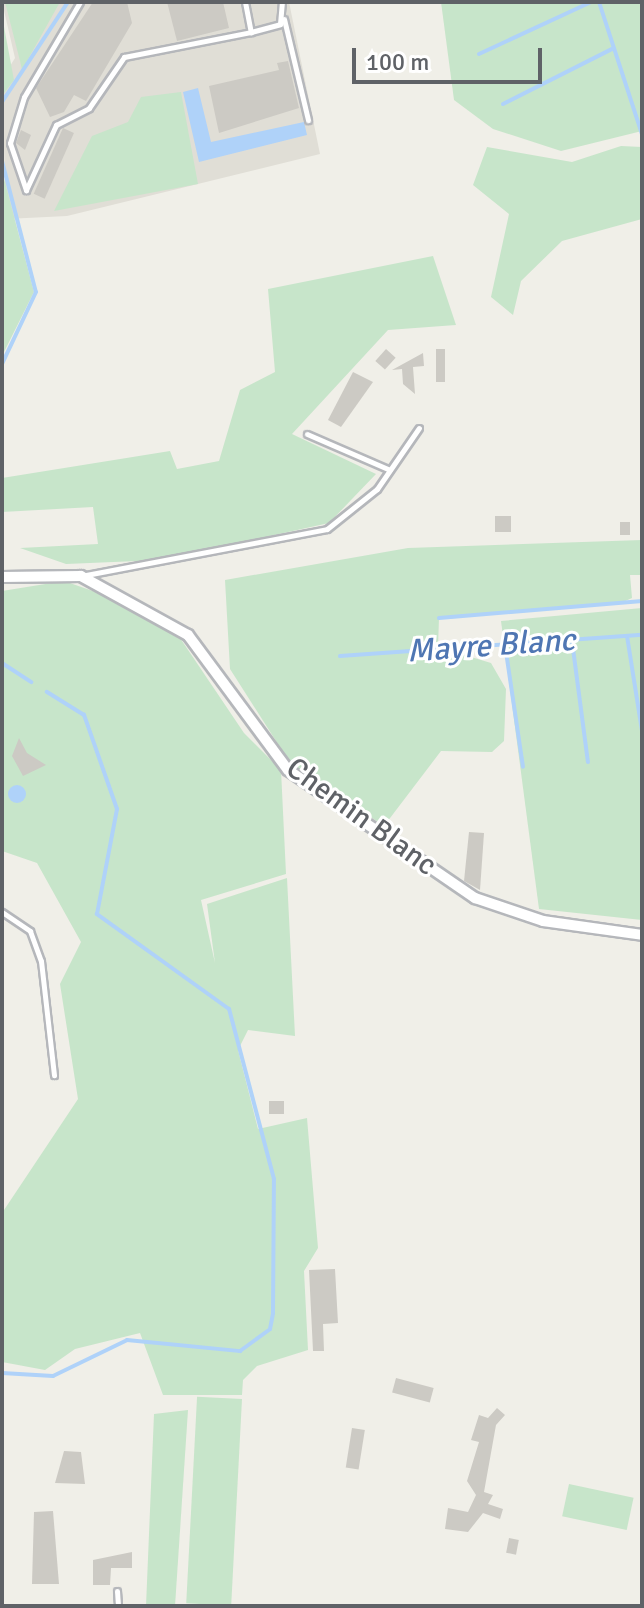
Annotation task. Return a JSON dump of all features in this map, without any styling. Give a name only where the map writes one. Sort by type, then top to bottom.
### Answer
[{"type":"street","name":"Chemin Blanc","points":[[2,577],[81,576],[188,635],[288,770],[475,898],[543,921],[642,935]]},
{"type":"lane","points":[[80,2],[24,97],[10,143],[26,190],[56,125],[89,108],[124,57],[251,32],[284,19]]},
{"type":"lane","points":[[245,2],[251,32]]},
{"type":"lane","points":[[282,2],[308,120]]},
{"type":"lane","points":[[81,576],[327,529],[348,519],[390,470],[419,428]]},
{"type":"lane","points":[[307,434],[390,470]]},
{"type":"lane","points":[[2,912],[30,931],[41,961],[54,1075]]},
{"type":"lane","points":[[117,1591],[118,1606]]},
{"type":"path","points":[[2,38],[2,59]]},
{"type":"shaded area","points":[[2,2],[289,2],[320,154],[67,216],[6,219],[2,79],[15,58]]},
{"type":"green space","points":[[5,2],[60,2],[22,70],[20,61]]},
{"type":"green space","points":[[441,2],[642,2],[642,131],[561,151],[493,129],[454,100]]},
{"type":"green space","points":[[2,16],[14,80],[2,96]]},
{"type":"green space","points":[[181,92],[198,184],[54,211],[92,136],[128,122],[141,97]]},
{"type":"green space","points":[[621,146],[642,147],[642,219],[562,241],[521,281],[513,315],[491,297],[509,214],[473,185],[487,147],[572,162]]},
{"type":"green space","points":[[2,171],[34,292],[2,356]]},
{"type":"green space","points":[[433,256],[456,325],[388,330],[292,434],[376,474],[329,523],[161,560],[66,564],[20,548],[98,544],[93,507],[2,512],[2,478],[170,451],[177,469],[219,461],[240,390],[275,372],[268,289]]},
{"type":"green space","points":[[642,540],[642,575],[630,575],[632,598],[621,603],[439,618],[438,647],[491,663],[506,689],[504,741],[492,752],[441,751],[384,826],[290,763],[230,669],[225,580],[408,548]]},
{"type":"green space","points":[[64,581],[139,607],[180,638],[244,733],[281,770],[286,874],[201,900],[215,963],[207,904],[287,878],[295,1036],[248,1030],[238,1050],[258,1129],[307,1118],[318,1248],[304,1271],[308,1350],[257,1366],[243,1380],[242,1395],[163,1395],[140,1333],[75,1349],[45,1370],[2,1362],[2,1213],[78,1099],[60,984],[81,942],[37,863],[2,851],[2,591]]},
{"type":"green space","points":[[642,608],[642,920],[539,909],[501,621]]},
{"type":"green space","points":[[197,1397],[242,1399],[231,1606],[186,1603]]},
{"type":"green space","points":[[188,1410],[175,1606],[146,1606],[154,1414]]},
{"type":"green space","points":[[569,1484],[634,1498],[627,1530],[562,1516]]},
{"type":"water","points":[[198,88],[211,142],[304,122],[307,135],[199,162],[183,92]]},
{"type":"water","points":[[17,785],[26,794],[17,803],[8,794]]},
{"type":"building","points":[[93,2],[127,2],[132,23],[86,101],[74,95],[64,112],[50,117],[36,88]]},
{"type":"building","points":[[167,2],[223,2],[229,28],[177,41]]},
{"type":"building","points":[[288,61],[299,108],[219,133],[209,86],[279,70],[277,63]]},
{"type":"building","points":[[63,128],[74,133],[45,199],[34,194]]},
{"type":"building","points":[[21,130],[31,135],[25,150],[16,143]]},
{"type":"building","points":[[386,349],[396,358],[385,370],[375,361]]},
{"type":"building","points":[[436,349],[445,349],[445,382],[436,382]]},
{"type":"building","points":[[423,353],[424,366],[413,367],[415,394],[403,384],[402,369],[392,370]]},
{"type":"building","points":[[353,372],[373,382],[341,427],[328,420]]},
{"type":"building","points":[[495,516],[511,516],[511,532],[495,532]]},
{"type":"building","points":[[620,522],[630,522],[630,535],[620,535]]},
{"type":"building","points":[[19,738],[27,753],[46,765],[23,776],[12,756]]},
{"type":"building","points":[[469,832],[484,833],[480,890],[464,881]]},
{"type":"building","points":[[269,1101],[284,1101],[284,1114],[269,1114]]},
{"type":"building","points":[[335,1269],[338,1323],[323,1324],[324,1351],[313,1351],[309,1270]]},
{"type":"building","points":[[396,1378],[434,1388],[430,1403],[392,1392]]},
{"type":"building","points":[[497,1408],[505,1415],[496,1425],[484,1492],[493,1495],[488,1504],[503,1509],[500,1519],[483,1513],[468,1532],[445,1529],[448,1508],[468,1512],[476,1495],[467,1481],[479,1442],[471,1440],[479,1415],[488,1418]]},
{"type":"building","points":[[352,1428],[365,1430],[359,1470],[346,1468]]},
{"type":"building","points":[[64,1451],[81,1452],[85,1484],[55,1483]]},
{"type":"building","points":[[53,1511],[59,1584],[32,1584],[34,1512]]},
{"type":"building","points":[[509,1538],[519,1540],[516,1555],[506,1553]]},
{"type":"building","points":[[132,1552],[132,1568],[111,1568],[110,1585],[93,1585],[93,1560]]},
{"type":"waterway","points":[[2,102],[68,2]]},
{"type":"waterway","points":[[479,54],[591,2]]},
{"type":"waterway","points":[[599,2],[642,134]]},
{"type":"waterway","points":[[503,104],[614,48]]},
{"type":"waterway","points":[[2,161],[36,292],[2,364]]},
{"type":"waterway","points":[[439,618],[642,601]]},
{"type":"waterway","name":"Mayre Blanc","points":[[340,656],[642,635]]},
{"type":"waterway","points":[[627,636],[642,731]]},
{"type":"waterway","points":[[572,641],[588,762]]},
{"type":"waterway","points":[[505,645],[523,767]]},
{"type":"waterway","points":[[2,663],[31,682]]},
{"type":"waterway","points":[[2,1373],[53,1376],[127,1340],[240,1351],[270,1329],[273,1313],[274,1179],[229,1009],[97,914],[117,809],[84,715],[47,692]]}]
